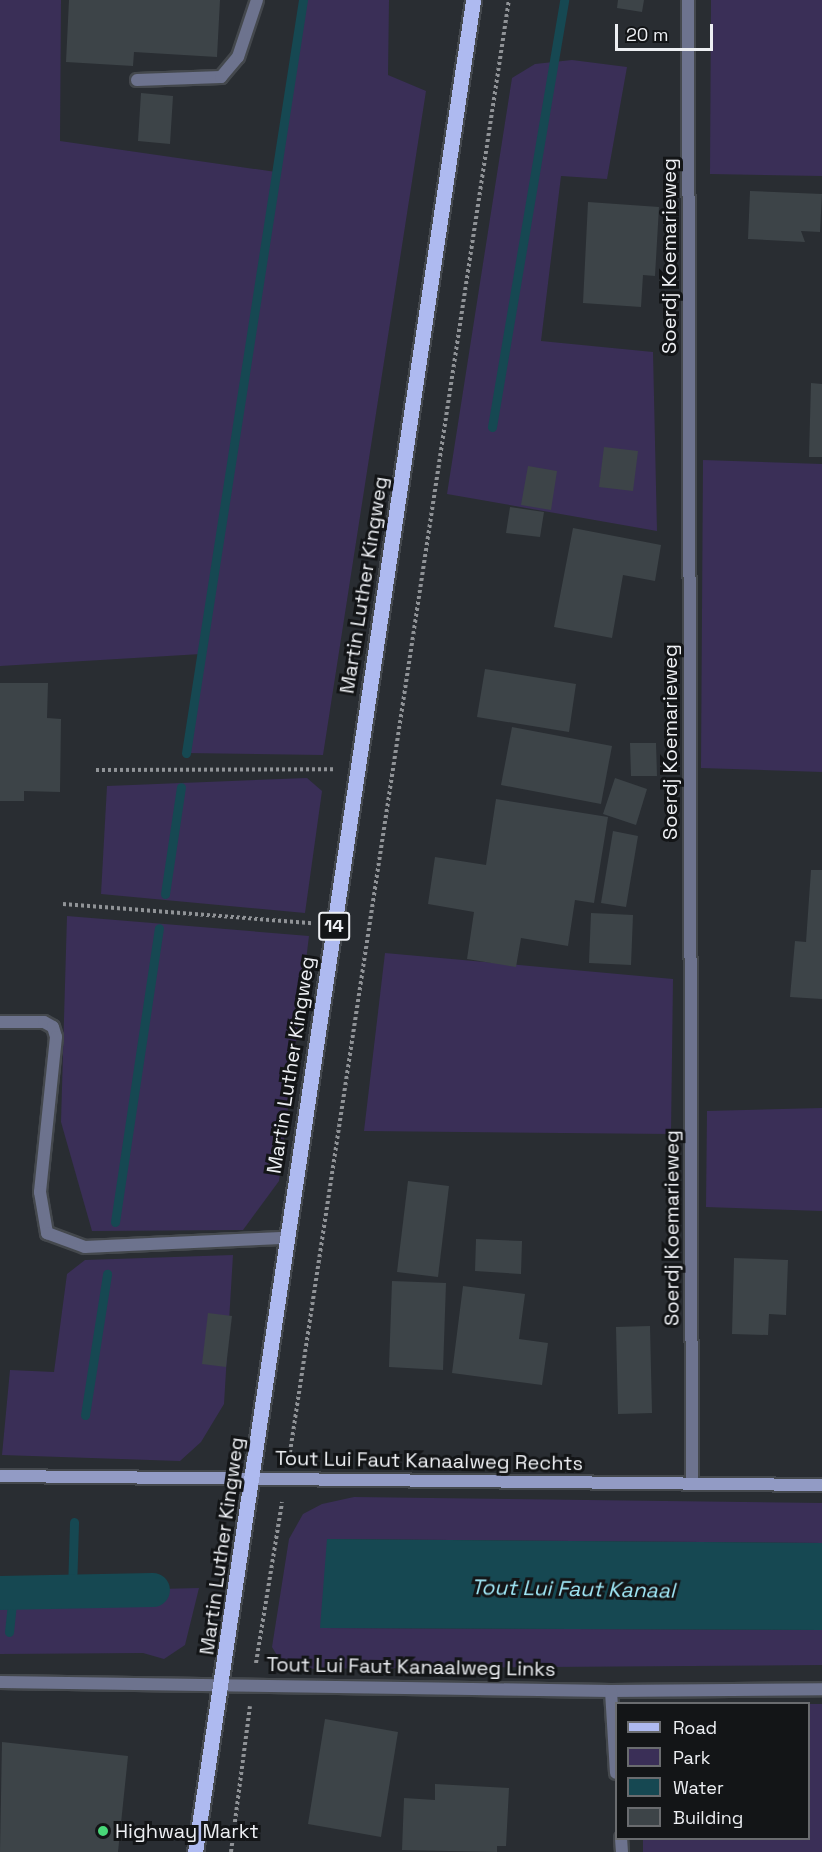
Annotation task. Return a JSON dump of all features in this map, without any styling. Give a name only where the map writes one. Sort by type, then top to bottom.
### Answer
[{"type":"main road","name":"Martin Luther Kingweg","points":[[195,1852],[254,1478],[286,1238],[473,0]]},
{"type":"street","points":[[137,80],[221,77],[238,57],[257,0]]},
{"type":"street","name":"Soerdj Koemarieweg","points":[[688,0],[692,1484]]},
{"type":"street","points":[[0,1022],[44,1022],[53,1027],[56,1037],[40,1192],[47,1233],[85,1247],[286,1238]]},
{"type":"street","name":"Tout Lui Faut Kanaalweg Rechts","points":[[0,1476],[822,1485]]},
{"type":"street","name":"Tout Lui Faut Kanaalweg Links","points":[[0,1682],[223,1682],[611,1691],[822,1689]]},
{"type":"street","points":[[611,1691],[615,1757]]},
{"type":"path","points":[[231,1852],[253,1683],[286,1479],[509,0]]},
{"type":"path","points":[[96,770],[357,769]]},
{"type":"path","points":[[63,904],[334,925]]},
{"type":"green space","points":[[0,0],[61,0],[60,141],[276,172],[303,0],[389,0],[388,75],[426,91],[323,755],[186,753],[201,654],[0,666]]},
{"type":"green space","points":[[711,0],[822,0],[822,176],[710,174]]},
{"type":"green space","points":[[572,60],[627,67],[607,179],[561,176],[541,341],[653,352],[657,531],[447,494],[512,78],[535,64]]},
{"type":"green space","points":[[703,460],[822,464],[822,772],[701,768]]},
{"type":"green space","points":[[307,778],[322,791],[305,913],[101,894],[107,786]]},
{"type":"green space","points":[[67,916],[309,936],[279,1181],[243,1230],[92,1231],[61,1122]]},
{"type":"green space","points":[[385,953],[673,979],[671,1134],[364,1131]]},
{"type":"green space","points":[[822,1108],[822,1211],[706,1207],[707,1111]]},
{"type":"green space","points":[[233,1255],[224,1404],[201,1442],[180,1461],[2,1455],[10,1370],[54,1372],[67,1274],[85,1260]]},
{"type":"green space","points":[[354,1497],[822,1503],[822,1543],[328,1539],[321,1628],[822,1630],[822,1665],[285,1669],[272,1647],[289,1539],[303,1514],[322,1504]]},
{"type":"green space","points":[[199,1588],[185,1645],[164,1659],[143,1653],[0,1654],[0,1593]]},
{"type":"green space","points":[[810,1704],[822,1704],[822,1852],[643,1852],[643,1840],[810,1840]]},
{"type":"water","points":[[327,1539],[822,1543],[822,1630],[320,1628]]},
{"type":"building","points":[[69,0],[220,0],[217,57],[134,52],[133,66],[66,62]]},
{"type":"building","points":[[618,0],[644,0],[642,12],[617,8]]},
{"type":"building","points":[[141,93],[173,96],[170,144],[138,141]]},
{"type":"building","points":[[750,191],[822,194],[820,232],[801,231],[805,242],[748,239]]},
{"type":"building","points":[[588,202],[659,207],[655,276],[643,275],[641,307],[583,303]]},
{"type":"building","points":[[811,383],[822,384],[822,457],[809,457]]},
{"type":"building","points":[[604,447],[638,451],[633,491],[599,487]]},
{"type":"building","points":[[528,466],[557,471],[551,510],[521,505]]},
{"type":"building","points":[[510,507],[544,512],[540,537],[506,533]]},
{"type":"building","points":[[573,528],[661,545],[655,581],[623,575],[612,638],[554,627]]},
{"type":"building","points":[[485,669],[576,684],[569,732],[477,717]]},
{"type":"building","points":[[0,683],[48,683],[47,718],[61,719],[60,792],[24,791],[24,801],[0,801]]},
{"type":"building","points":[[512,727],[612,746],[601,804],[501,785]]},
{"type":"building","points":[[630,743],[656,743],[657,776],[631,776]]},
{"type":"building","points":[[615,778],[647,789],[636,825],[603,814]]},
{"type":"building","points":[[496,799],[608,817],[594,903],[575,900],[568,946],[521,938],[516,967],[467,959],[474,912],[428,904],[435,857],[486,865]]},
{"type":"building","points":[[613,831],[638,836],[626,907],[601,903]]},
{"type":"building","points":[[811,870],[822,870],[822,999],[790,997],[795,941],[806,942]]},
{"type":"building","points":[[591,913],[633,915],[631,965],[589,963]]},
{"type":"building","points":[[408,1181],[449,1186],[438,1277],[397,1272]]},
{"type":"building","points":[[476,1239],[522,1241],[521,1274],[475,1271]]},
{"type":"building","points":[[734,1258],[788,1260],[786,1315],[769,1314],[768,1335],[732,1334]]},
{"type":"building","points":[[392,1281],[446,1283],[443,1370],[389,1367]]},
{"type":"building","points":[[463,1286],[525,1294],[519,1339],[548,1343],[542,1385],[452,1373]]},
{"type":"building","points":[[208,1313],[232,1316],[226,1367],[202,1364]]},
{"type":"building","points":[[650,1326],[652,1413],[618,1414],[616,1327]]},
{"type":"building","points":[[325,1719],[398,1732],[381,1837],[308,1824]]},
{"type":"building","points":[[2,1742],[128,1756],[118,1852],[0,1852]]},
{"type":"building","points":[[435,1784],[509,1788],[506,1846],[497,1846],[497,1852],[402,1850],[404,1798],[435,1800]]},
{"type":"waterway","points":[[186,753],[303,0]]},
{"type":"waterway","points":[[492,427],[564,0]]},
{"type":"waterway","points":[[165,894],[181,787]]},
{"type":"waterway","points":[[115,1222],[159,928]]},
{"type":"waterway","points":[[85,1415],[107,1274]]},
{"type":"waterway","points":[[72,1591],[74,1522]]},
{"type":"waterway","name":"Tout Lui Faut Kanaal","points":[[0,1593],[153,1590]]},
{"type":"waterway","points":[[9,1632],[13,1593]]},
{"type":"place","name":"Highway Markt","points":[[103,1831]]}]
